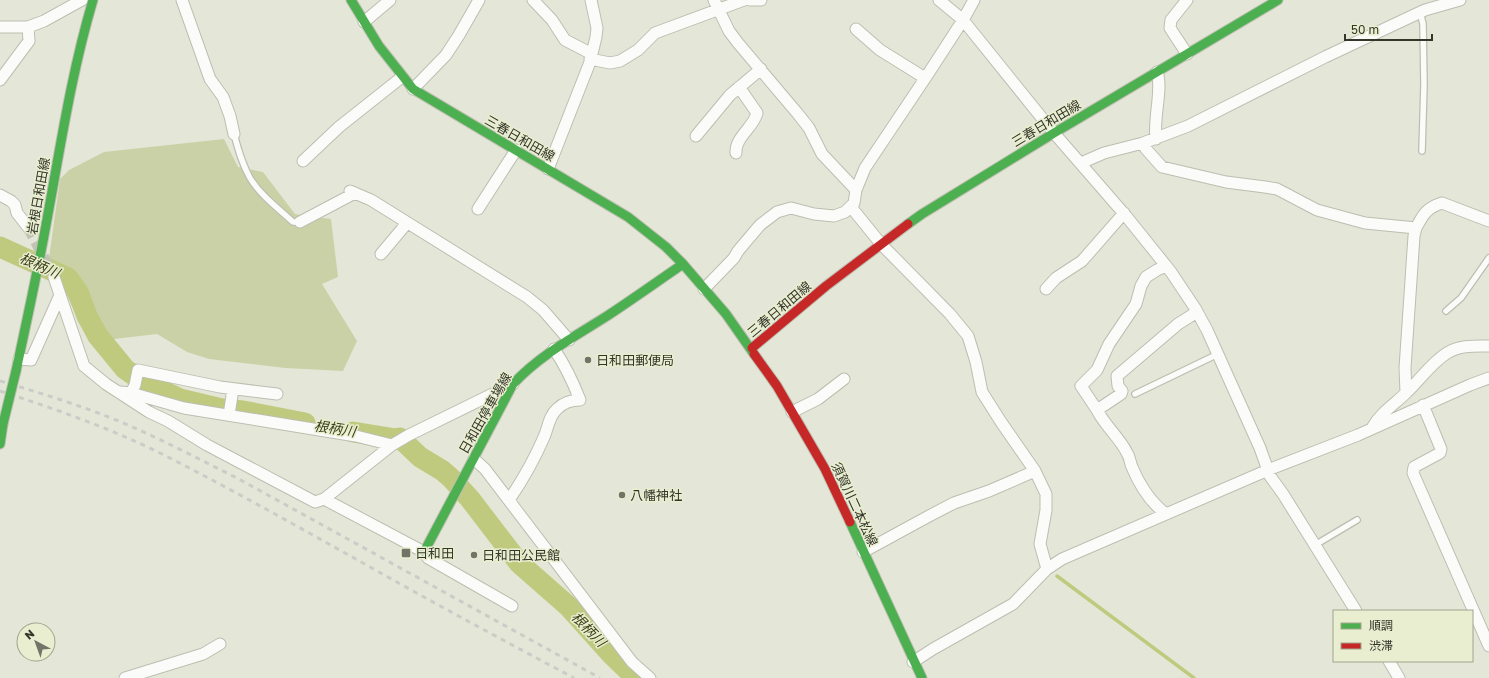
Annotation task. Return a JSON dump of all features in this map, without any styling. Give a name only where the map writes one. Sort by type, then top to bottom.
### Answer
[{"type":"main road","name":"岩根日和田線","points":[[0,444],[3,424],[19,359],[44,239],[67,103],[81,40],[93,0]]},
{"type":"main road","name":"三春日和田線","points":[[351,0],[393,67],[412,89],[628,218],[666,247],[683,264],[726,314],[752,348],[826,286],[934,206],[1278,0]]},
{"type":"main road","name":"日和田停車場線","points":[[424,552],[513,384],[521,375],[554,349],[620,307],[683,264]]},
{"type":"main road","name":"須賀川二本松線","points":[[752,348],[777,386],[825,469],[913,662],[922,678]]},
{"type":"street","points":[[0,28],[28,27],[44,21],[82,0]]},
{"type":"street","points":[[182,0],[210,79],[223,97],[234,134]]},
{"type":"street","points":[[364,22],[390,0]]},
{"type":"street","points":[[412,89],[446,55],[479,0]]},
{"type":"street","points":[[533,0],[552,20],[567,42],[591,57],[610,63],[620,61],[638,50],[655,33],[716,4],[744,0]]},
{"type":"street","points":[[548,169],[591,57],[597,28],[591,0]]},
{"type":"street","points":[[750,0],[761,0]]},
{"type":"street","points":[[939,0],[963,20],[1054,133],[1124,213],[1166,266],[1198,312],[1218,354],[1270,476],[1355,610]]},
{"type":"street","points":[[704,289],[734,258],[760,225],[777,212],[791,208],[814,214],[834,216],[845,212],[851,207],[856,199],[856,190],[865,168],[963,20],[974,0]]},
{"type":"street","points":[[1187,0],[1171,20],[1170,28],[1187,54]]},
{"type":"street","points":[[1081,163],[1104,153],[1156,139],[1188,126],[1325,57],[1420,12],[1460,0]]},
{"type":"street","points":[[716,4],[729,31],[738,43],[809,128],[822,154],[856,190]]},
{"type":"street","points":[[0,80],[28,41],[28,27]]},
{"type":"street","points":[[856,29],[880,50],[925,78]]},
{"type":"street","points":[[696,136],[718,108],[739,87],[761,69]]},
{"type":"street","points":[[1156,139],[1155,123],[1159,82],[1157,72]]},
{"type":"street","points":[[303,161],[339,128],[402,77]]},
{"type":"street","points":[[736,152],[736,149],[743,136],[752,124],[757,113],[739,87]]},
{"type":"street","points":[[1143,143],[1146,149],[1162,166],[1226,182],[1265,186],[1277,190],[1317,210],[1365,223],[1416,228]]},
{"type":"street","points":[[478,209],[516,150]]},
{"type":"street","points":[[300,222],[352,192],[371,200],[527,297],[543,310],[568,340]]},
{"type":"street","points":[[0,195],[15,205],[17,213],[28,227]]},
{"type":"street","points":[[1406,393],[1405,368],[1414,236],[1416,228],[1429,208],[1442,203],[1489,221]]},
{"type":"street","points":[[851,207],[881,244],[950,314],[968,336],[976,362],[982,392],[1034,471],[1046,494],[1046,510],[1040,544],[1047,569]]},
{"type":"street","points":[[1046,289],[1056,278],[1082,261],[1124,213]]},
{"type":"street","points":[[381,254],[408,222]]},
{"type":"street","points":[[1166,266],[1146,277],[1136,304],[1109,344],[1097,370],[1081,386],[1110,430],[1128,453],[1137,480],[1151,501],[1166,514]]},
{"type":"street","points":[[54,277],[84,366],[106,384],[149,412],[168,421],[207,445],[312,500],[320,501],[324,499],[392,445],[409,435],[513,384]]},
{"type":"street","points":[[19,359],[30,360],[60,295]]},
{"type":"street","points":[[1097,410],[1121,394],[1122,391],[1118,386],[1117,376],[1178,324],[1198,312]]},
{"type":"street","points":[[1372,428],[1379,417],[1447,353],[1470,346],[1489,346]]},
{"type":"street","points":[[509,500],[517,488],[544,436],[554,412],[562,404],[572,400],[580,400],[563,361],[554,349]]},
{"type":"street","points":[[133,389],[138,370],[233,392],[277,394]]},
{"type":"street","points":[[913,662],[933,649],[1013,604],[1047,569],[1062,559],[1268,470],[1372,428],[1470,384],[1489,378]]},
{"type":"street","points":[[792,412],[818,399],[844,379]]},
{"type":"street","points":[[118,392],[133,389],[184,408],[356,436],[392,445]]},
{"type":"street","points":[[229,415],[233,392]]},
{"type":"street","points":[[1423,405],[1441,449],[1440,453],[1414,467],[1413,473],[1489,646]]},
{"type":"street","points":[[474,459],[485,469],[632,662],[650,678]]},
{"type":"street","points":[[863,552],[954,503],[989,491],[1034,471]]},
{"type":"street","points":[[324,499],[424,552],[428,558],[512,606]]},
{"type":"street","points":[[125,678],[203,654],[220,644]]},
{"type":"street","points":[[1391,662],[1399,678]]},
{"type":"lane","points":[[1420,12],[1423,24],[1424,86],[1422,151]]},
{"type":"lane","points":[[234,134],[240,156],[251,179],[261,192],[293,222],[300,222]]},
{"type":"lane","points":[[1446,311],[1461,298],[1489,258]]},
{"type":"lane","points":[[1135,394],[1218,354]]},
{"type":"lane","points":[[1315,545],[1357,520]]},
{"type":"green space","points":[[224,139],[238,167],[263,172],[295,214],[331,219],[338,277],[322,284],[357,341],[343,371],[285,368],[209,359],[187,352],[157,334],[89,342],[49,258],[60,179],[69,170],[104,152]]},
{"type":"waterway","name":"根柄川","points":[[0,247],[68,278],[78,292],[87,316],[98,336],[125,369],[142,381],[180,399],[222,409],[243,411],[305,423]]},
{"type":"waterway","name":"根柄川","points":[[353,432],[396,439],[400,438],[420,457],[443,471],[470,499],[519,563],[568,606],[612,655],[636,678]]},
{"type":"waterway","points":[[1057,576],[1194,678]]},
{"type":"tunnel","points":[[28,227],[54,277]]},
{"type":"railway","points":[[0,381],[106,416],[180,449],[237,478],[600,678]]},
{"type":"railway","points":[[0,391],[82,420],[162,454],[250,500],[439,606],[574,678]]},
{"type":"traffic: fast","points":[[16,371],[39,262],[64,123],[77,61],[93,0]]},
{"type":"traffic: fast","points":[[351,0],[379,46],[413,89],[628,217],[666,247],[683,264],[726,314],[754,354]]},
{"type":"traffic: fast","points":[[908,224],[1054,133],[1278,0]]},
{"type":"traffic: fast","points":[[424,552],[513,384],[546,355],[617,310],[683,264]]},
{"type":"traffic: fast","points":[[3,424],[16,371]]},
{"type":"traffic: fast","points":[[0,444],[3,424]]},
{"type":"traffic: fast","points":[[850,522],[922,678]]},
{"type":"traffic: jam","points":[[752,348],[826,286],[908,224]]},
{"type":"traffic: jam","points":[[754,354],[777,386],[825,469],[850,522]]},
{"type":"place","name":"日和田郵便局","points":[[588,360]]},
{"type":"place","name":"八幡神社","points":[[622,495]]},
{"type":"place","name":"日和田","points":[[406,553]]},
{"type":"place","name":"日和田公民館","points":[[474,555]]}]
